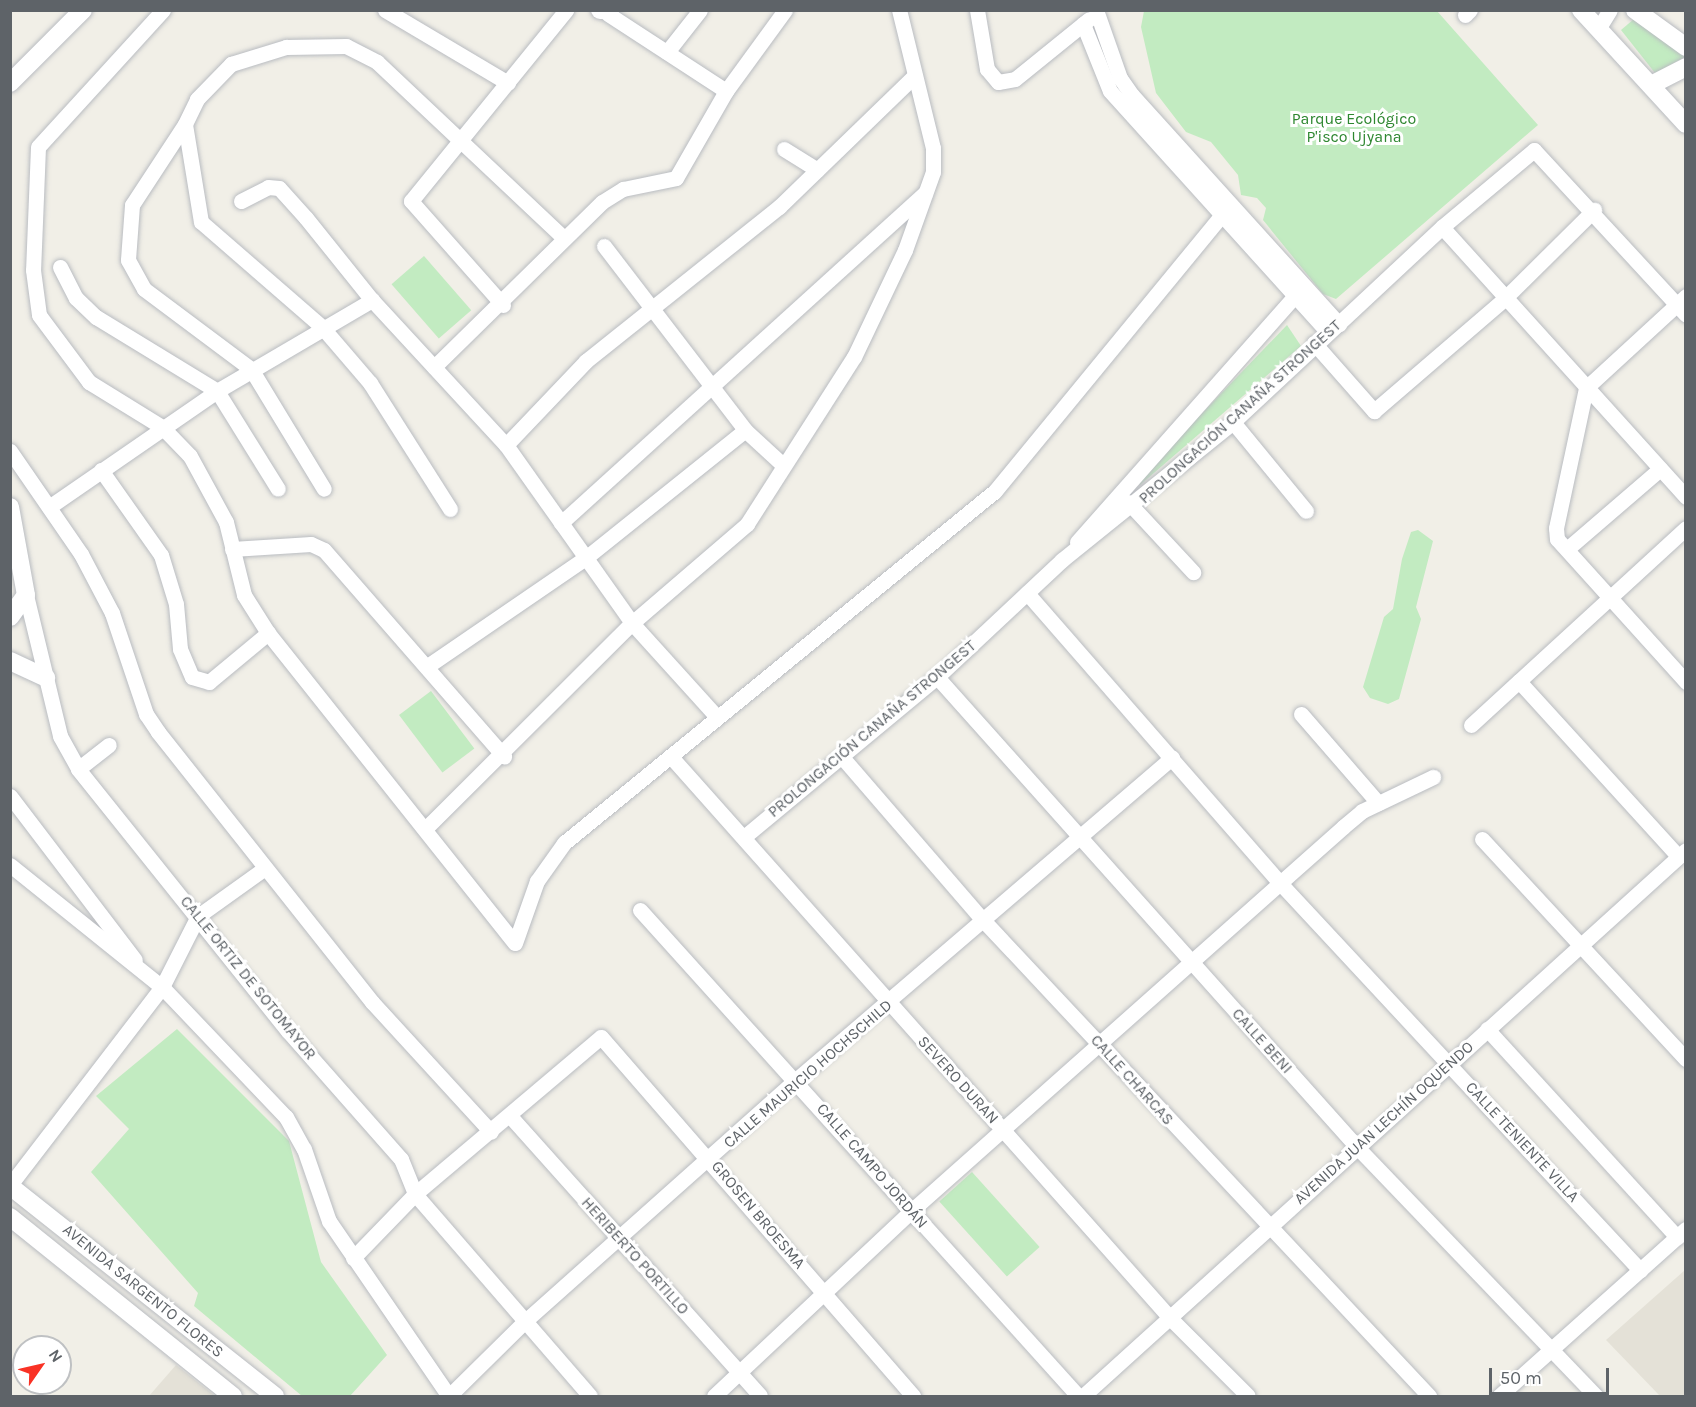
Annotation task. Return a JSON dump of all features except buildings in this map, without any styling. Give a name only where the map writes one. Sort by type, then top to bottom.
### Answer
[{"type":"street","points":[[10,83],[83,10]]},
{"type":"street","points":[[163,10],[39,147],[33,270],[39,315],[65,355],[89,382],[162,427],[208,482],[232,549],[244,595],[268,633],[515,943],[547,862],[592,818],[673,759],[715,715],[995,491],[1226,211]]},
{"type":"street","points":[[385,10],[508,83]]},
{"type":"street","points":[[503,305],[411,201],[462,142],[566,10]]},
{"type":"street","points":[[668,52],[700,10]]},
{"type":"street","points":[[434,367],[503,305],[564,237],[623,189],[676,178],[726,91],[785,10]]},
{"type":"street","points":[[425,830],[504,756],[633,623],[747,524],[782,464],[854,357],[929,189],[933,148],[913,77],[899,10]]},
{"type":"street","points":[[977,10],[987,69],[998,82],[1015,79],[1096,12],[1126,87],[1294,296],[1333,328]]},
{"type":"street","points":[[1581,10],[1686,124]]},
{"type":"street","points":[[1598,29],[1610,10]]},
{"type":"street","points":[[1635,10],[1686,47]]},
{"type":"street","points":[[606,12],[726,91]]},
{"type":"street","points":[[1083,24],[1110,91],[1226,211],[1305,284],[1333,328]]},
{"type":"street","points":[[324,489],[251,369],[144,289],[128,260],[132,205],[184,124],[197,99],[231,64],[260,52],[323,45],[346,46],[377,63],[564,237]]},
{"type":"street","points":[[1651,85],[1686,68]]},
{"type":"street","points":[[506,445],[586,361],[817,170],[913,77]]},
{"type":"street","points":[[184,124],[201,222],[322,327],[370,383],[450,509]]},
{"type":"street","points":[[784,149],[817,170]]},
{"type":"street","name":"PROLONGACIÓN CANAÑA STRONGEST","points":[[744,837],[937,677],[1062,560],[1133,507],[1233,422],[1314,343],[1442,227],[1534,150],[1594,210],[1682,305]]},
{"type":"street","points":[[241,201],[268,187],[279,188],[372,300],[506,445],[561,523],[588,556],[633,623],[715,715]]},
{"type":"street","points":[[561,523],[929,189]]},
{"type":"street","points":[[1314,343],[1374,411],[1504,299],[1594,210]]},
{"type":"street","points":[[1442,227],[1504,299],[1686,497]]},
{"type":"street","points":[[604,246],[745,430],[782,464]]},
{"type":"street","points":[[60,267],[76,298],[96,317],[217,391],[278,489]]},
{"type":"street","points":[[1062,560],[1119,492],[1305,284]]},
{"type":"street","points":[[49,507],[162,427],[251,369],[372,300]]},
{"type":"street","points":[[1682,305],[1586,388],[1556,528],[1567,549],[1686,682]]},
{"type":"street","points":[[1233,422],[1306,511]]},
{"type":"street","points":[[429,665],[588,556],[745,430]]},
{"type":"street","points":[[10,451],[49,507],[112,613],[146,714],[372,1002],[491,1132]]},
{"type":"street","points":[[1567,549],[1660,469]]},
{"type":"street","points":[[101,470],[161,555],[177,604],[180,649],[192,677],[209,682],[268,633]]},
{"type":"street","points":[[1119,492],[1193,572]]},
{"type":"street","name":"CALLE ORTIZ DE SOTOMAYOR","points":[[10,507],[26,595],[60,736],[78,769],[288,1031],[401,1159],[415,1194],[590,1396]]},
{"type":"street","points":[[1471,725],[1686,528]]},
{"type":"street","points":[[232,549],[310,544],[324,550],[429,665],[504,756]]},
{"type":"street","name":"CALLE TENIENTE VILLA","points":[[1027,593],[1280,884],[1450,1063],[1640,1270]]},
{"type":"street","points":[[10,617],[26,595]]},
{"type":"street","points":[[10,661],[46,678]]},
{"type":"street","name":"CALLE BENI","points":[[937,677],[1358,1147],[1553,1348],[1596,1396]]},
{"type":"street","points":[[1519,681],[1682,853]]},
{"type":"street","points":[[1301,714],[1378,803]]},
{"type":"street","points":[[78,769],[109,745]]},
{"type":"street","name":"CALLE CHARCAS","points":[[842,758],[982,919],[1101,1045],[1267,1229],[1429,1396]]},
{"type":"street","name":"CALLE MAURICIO HOCHSCHILD","points":[[449,1396],[524,1322],[797,1079],[890,1004],[982,919],[1172,758]]},
{"type":"street","name":"SEVERO DURAN","points":[[673,759],[1172,1320],[1248,1396]]},
{"type":"street","points":[[714,1396],[911,1211],[1005,1132],[1280,884],[1378,803],[1433,777]]},
{"type":"street","points":[[10,796],[117,930],[139,968]]},
{"type":"street","points":[[1482,839],[1581,942],[1686,1059]]},
{"type":"street","name":"AVENIDA JUAN LECHÍN OQUENDO","points":[[1083,1396],[1172,1320],[1267,1229],[1581,942],[1682,853]]},
{"type":"street","points":[[10,865],[162,987],[286,1116],[304,1149],[316,1197],[353,1258],[449,1396]]},
{"type":"street","points":[[10,1186],[162,987],[198,916],[265,868]]},
{"type":"street","name":"CALLE CAMPO JORDÁN","points":[[640,910],[797,1079],[911,1211],[1078,1396]]},
{"type":"street","points":[[1487,1029],[1681,1233],[1499,1396]]},
{"type":"street","name":"GROSEN BROESMA","points":[[510,1116],[601,1037],[709,1158],[913,1396]]},
{"type":"street","points":[[353,1258],[415,1194],[510,1116]]},
{"type":"street","name":"HERIBERTO PORTILLO","points":[[510,1116],[760,1396]]},
{"type":"street","name":"AVENIDA SARGENTO FLORES","points":[[10,1186],[275,1396]]},
{"type":"street","name":"AVENIDA SARGENTO FLORES","points":[[10,1217],[233,1396]]},
{"type":"shaded area","points":[[1685,1270],[1685,1396],[1660,1396],[1606,1340]]},
{"type":"shaded area","points":[[176,1365],[215,1396],[149,1396]]},
{"type":"green space","name":"Parque Ecológico P'isco Ujyana","points":[[1144,11],[1437,11],[1538,125],[1336,299],[1323,294],[1263,220],[1266,208],[1257,198],[1241,195],[1238,175],[1211,142],[1186,132],[1156,93],[1141,27]]},
{"type":"green space","points":[[1634,19],[1685,57],[1655,73],[1621,30]]},
{"type":"green space","points":[[424,256],[471,310],[439,339],[392,284]]},
{"type":"green space","points":[[1287,325],[1301,346],[1140,485],[1137,481]]},
{"type":"green space","points":[[1418,530],[1433,541],[1416,607],[1421,619],[1399,699],[1388,704],[1370,698],[1363,687],[1384,617],[1393,609],[1402,559],[1411,532]]},
{"type":"green space","points":[[431,691],[474,749],[442,773],[399,715]]},
{"type":"green space","points":[[177,1029],[289,1141],[321,1262],[387,1355],[350,1396],[302,1396],[194,1306],[198,1293],[91,1172],[129,1129],[96,1096]]},
{"type":"green space","points":[[972,1172],[1040,1247],[1007,1276],[939,1201]]}]
